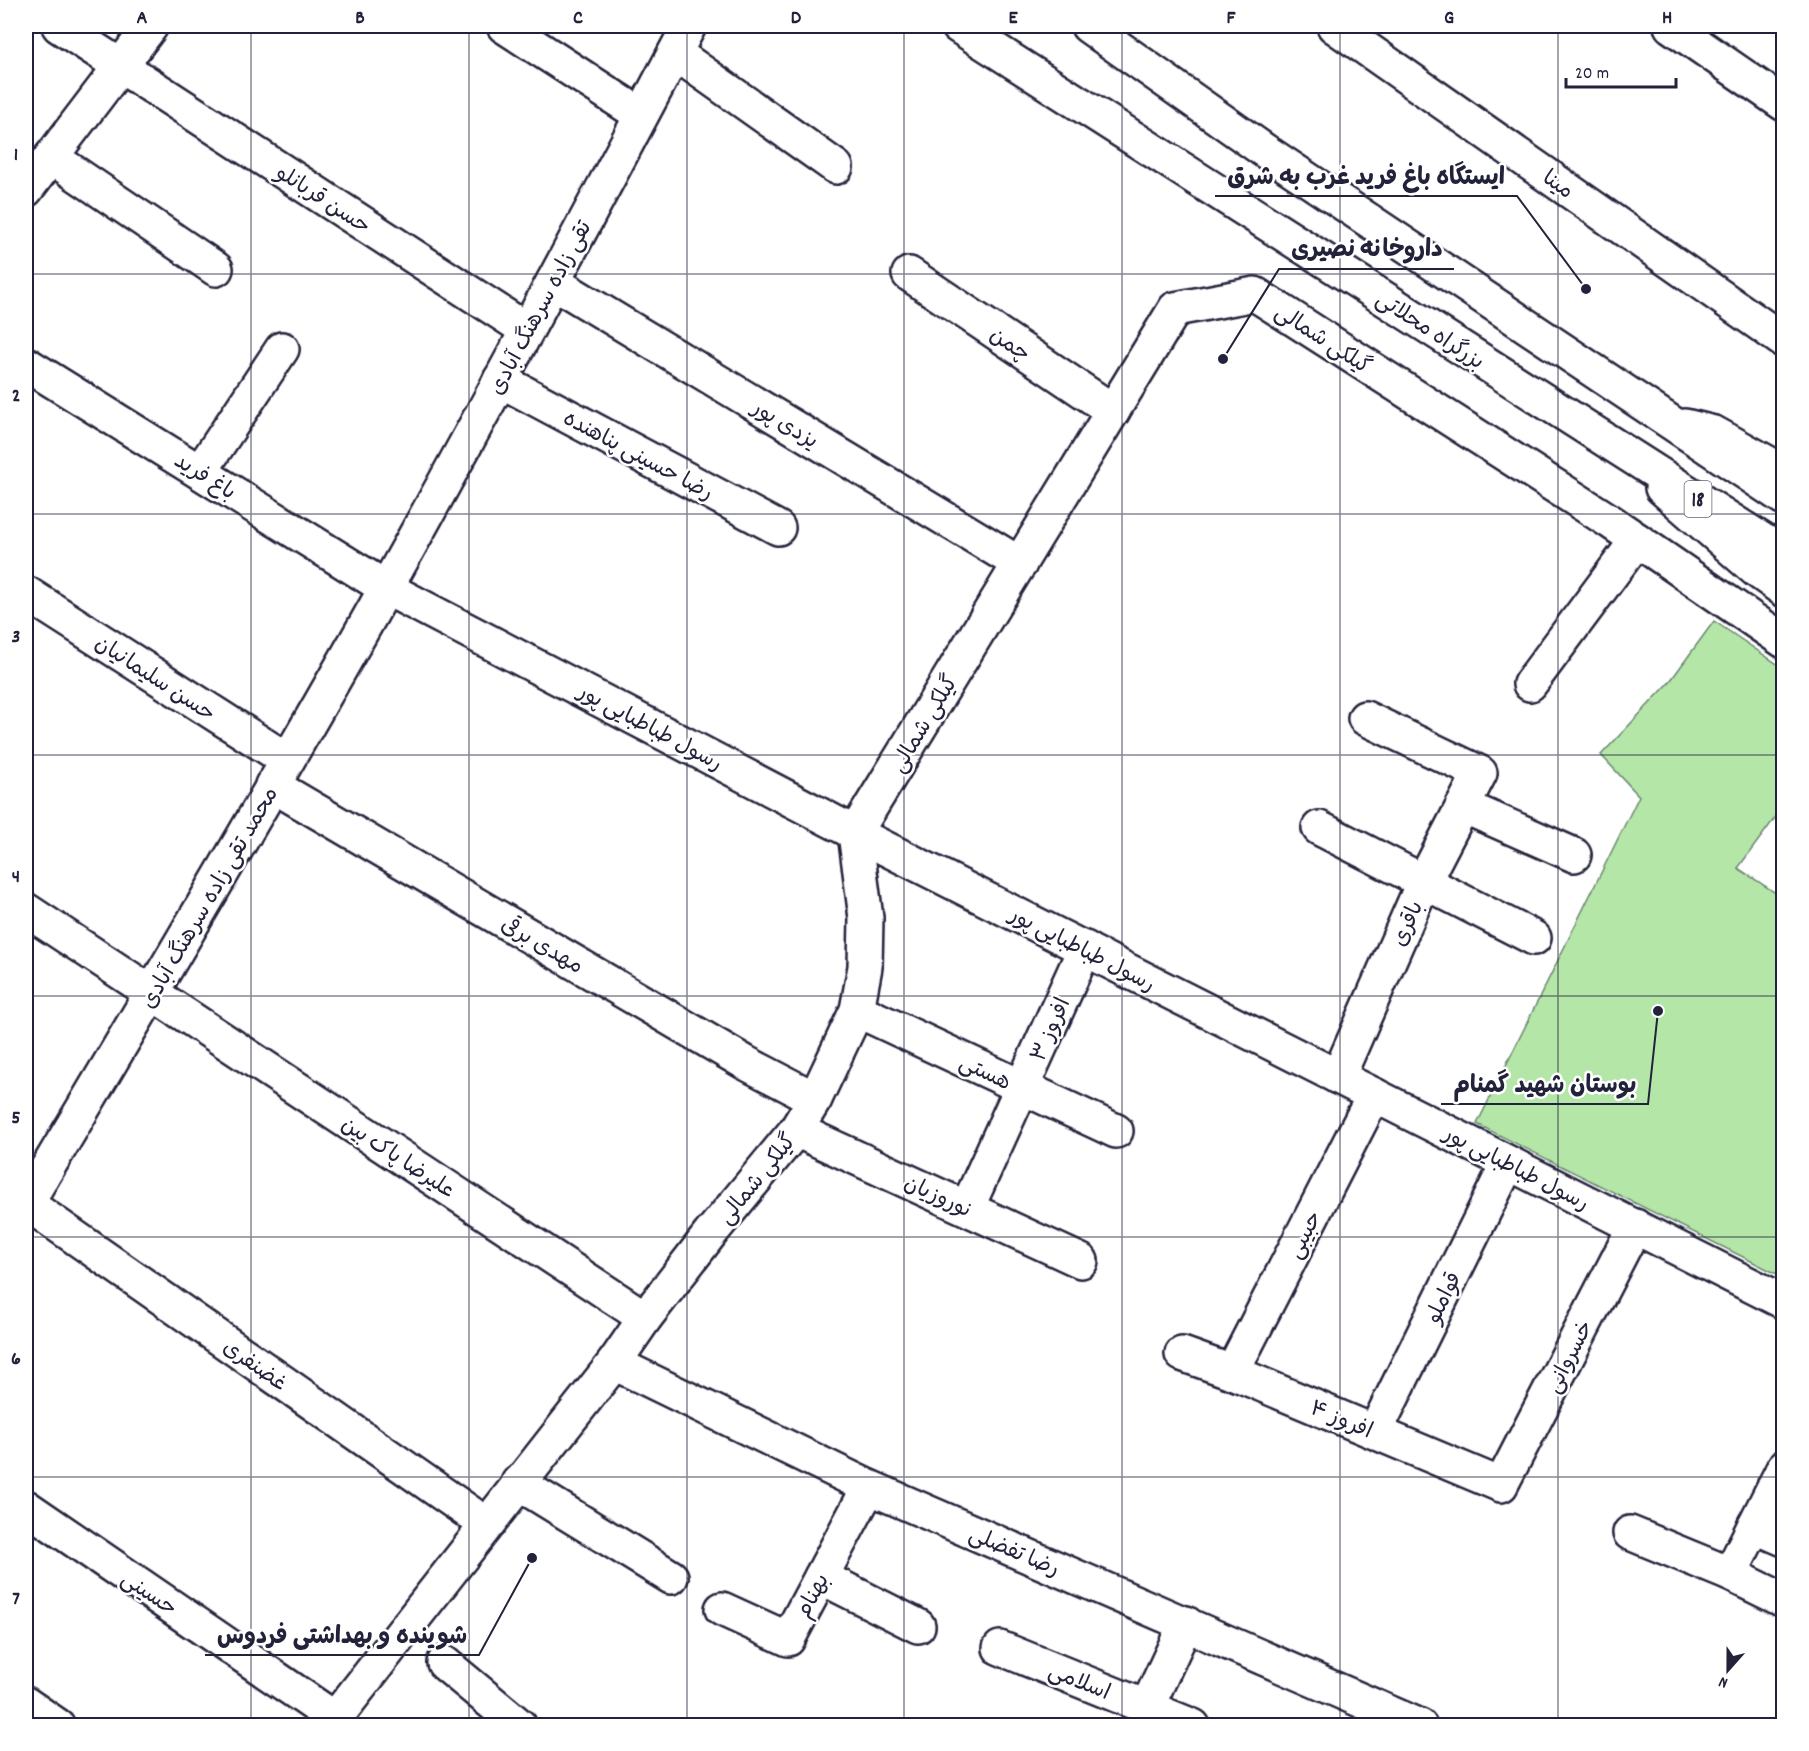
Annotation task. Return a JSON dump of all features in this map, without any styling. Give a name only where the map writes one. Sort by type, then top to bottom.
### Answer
[{"type":"main road","name":"حسن قربانلو","points":[[59,26],[527,330]]},
{"type":"main road","points":[[26,190],[151,26]]},
{"type":"main road","points":[[504,26],[641,116]]},
{"type":"main road","name":"بزرگراه محلاتی","points":[[958,26],[1784,554]]},
{"type":"main road","name":"18","points":[[1088,26],[1265,151],[1784,498]]},
{"type":"main road","points":[[1671,26],[1784,104]]},
{"type":"main road","name":"مینا","points":[[1354,31],[1784,341]]},
{"type":"main road","points":[[682,39],[836,167]]},
{"type":"main road","name":"تقی زاده سرهنگ آبادی","points":[[386,588],[682,39]]},
{"type":"main road","points":[[51,157],[216,269]]},
{"type":"main road","name":"چمن","points":[[909,274],[1113,411]]},
{"type":"main road","name":"یزدی پور","points":[[553,282],[1020,564]]},
{"type":"main road","name":"گيلکی شمالی","points":[[332,1722],[614,1363],[645,1318],[710,1234],[796,1130],[815,1099],[857,1010],[865,967],[866,918],[855,833],[1175,309],[1255,294],[1637,540],[1784,641]]},
{"type":"main road","points":[[200,472],[282,349]]},
{"type":"main road","name":"باغ فرید","points":[[26,363],[386,588]]},
{"type":"main road","name":"رضا حسینی پناهنده","points":[[500,380],[778,528]]},
{"type":"main road","points":[[1673,424],[1714,433],[1784,472]]},
{"type":"main road","points":[[1613,445],[1756,570],[1784,590]]},
{"type":"main road","points":[[1530,684],[1637,540]]},
{"type":"main road","name":"محمد تقی زاده سرهنگ آبادی","points":[[26,1204],[152,994],[386,588]]},
{"type":"main road","name":"رسول طباطبایی پور","points":[[386,588],[855,833],[1784,1302]]},
{"type":"main road","name":"حسن سلیمانیان","points":[[26,593],[280,773]]},
{"type":"main road","name":"باقری","points":[[1338,1077],[1424,880],[1480,773],[1365,718]]},
{"type":"main road","name":"مهدی برقی","points":[[280,773],[746,1063],[815,1099]]},
{"type":"main road","points":[[1463,806],[1574,855]]},
{"type":"main road","points":[[1319,828],[1534,938]]},
{"type":"main road","name":"علیرضا پاک بین","points":[[26,910],[645,1318]]},
{"type":"main road","name":"افروز ۳","points":[[967,1208],[1085,948]]},
{"type":"main road","name":"هستی","points":[[857,1010],[1116,1131]]},
{"type":"main road","name":"حبیبی","points":[[1232,1372],[1374,1095]]},
{"type":"main road","name":"نوروزیان","points":[[796,1130],[1081,1261]]},
{"type":"main road","name":"قواملو","points":[[1375,1432],[1508,1163]]},
{"type":"main road","name":"غضنفری","points":[[26,1204],[486,1524]]},
{"type":"main road","name":"خسروانی","points":[[1501,1485],[1635,1226]]},
{"type":"main road","name":"افروز ۴","points":[[1182,1354],[1232,1372],[1501,1485]]},
{"type":"main road","name":"رضا تفضلی","points":[[614,1363],[869,1487],[1420,1725]]},
{"type":"main road","points":[[1730,1574],[1769,1532],[1784,1467]]},
{"type":"main road","points":[[518,1483],[671,1577]]},
{"type":"main road","name":"بهنام","points":[[722,1609],[788,1639],[869,1487]]},
{"type":"main road","name":"حسینی","points":[[26,1507],[332,1722]]},
{"type":"main road","points":[[1630,1533],[1730,1574],[1781,1599]]},
{"type":"main road","points":[[821,1577],[918,1626]]},
{"type":"main road","points":[[1147,1707],[1186,1623]]},
{"type":"main road","name":"اسلامی","points":[[1000,1648],[1193,1725]]},
{"type":"main road","points":[[444,1663],[520,1725]]},
{"type":"main road","points":[[26,1704],[58,1725]]},
{"type":"green space","points":[[1714,621],[1783,668],[1783,807],[1738,868],[1783,898],[1783,1277],[1477,1124],[1639,796],[1601,755],[1668,684]]},
{"type":"place","name":"ایستگاه باغ فرید غرب به شرق","points":[[1586,289]]},
{"type":"place","name":"داروخانه نصیری","points":[[1223,359]]},
{"type":"place","name":"بوستان شهید گمنام","points":[[1658,1011]]},
{"type":"place","name":"شوینده و بهداشتی فردوس","points":[[532,1558]]}]
